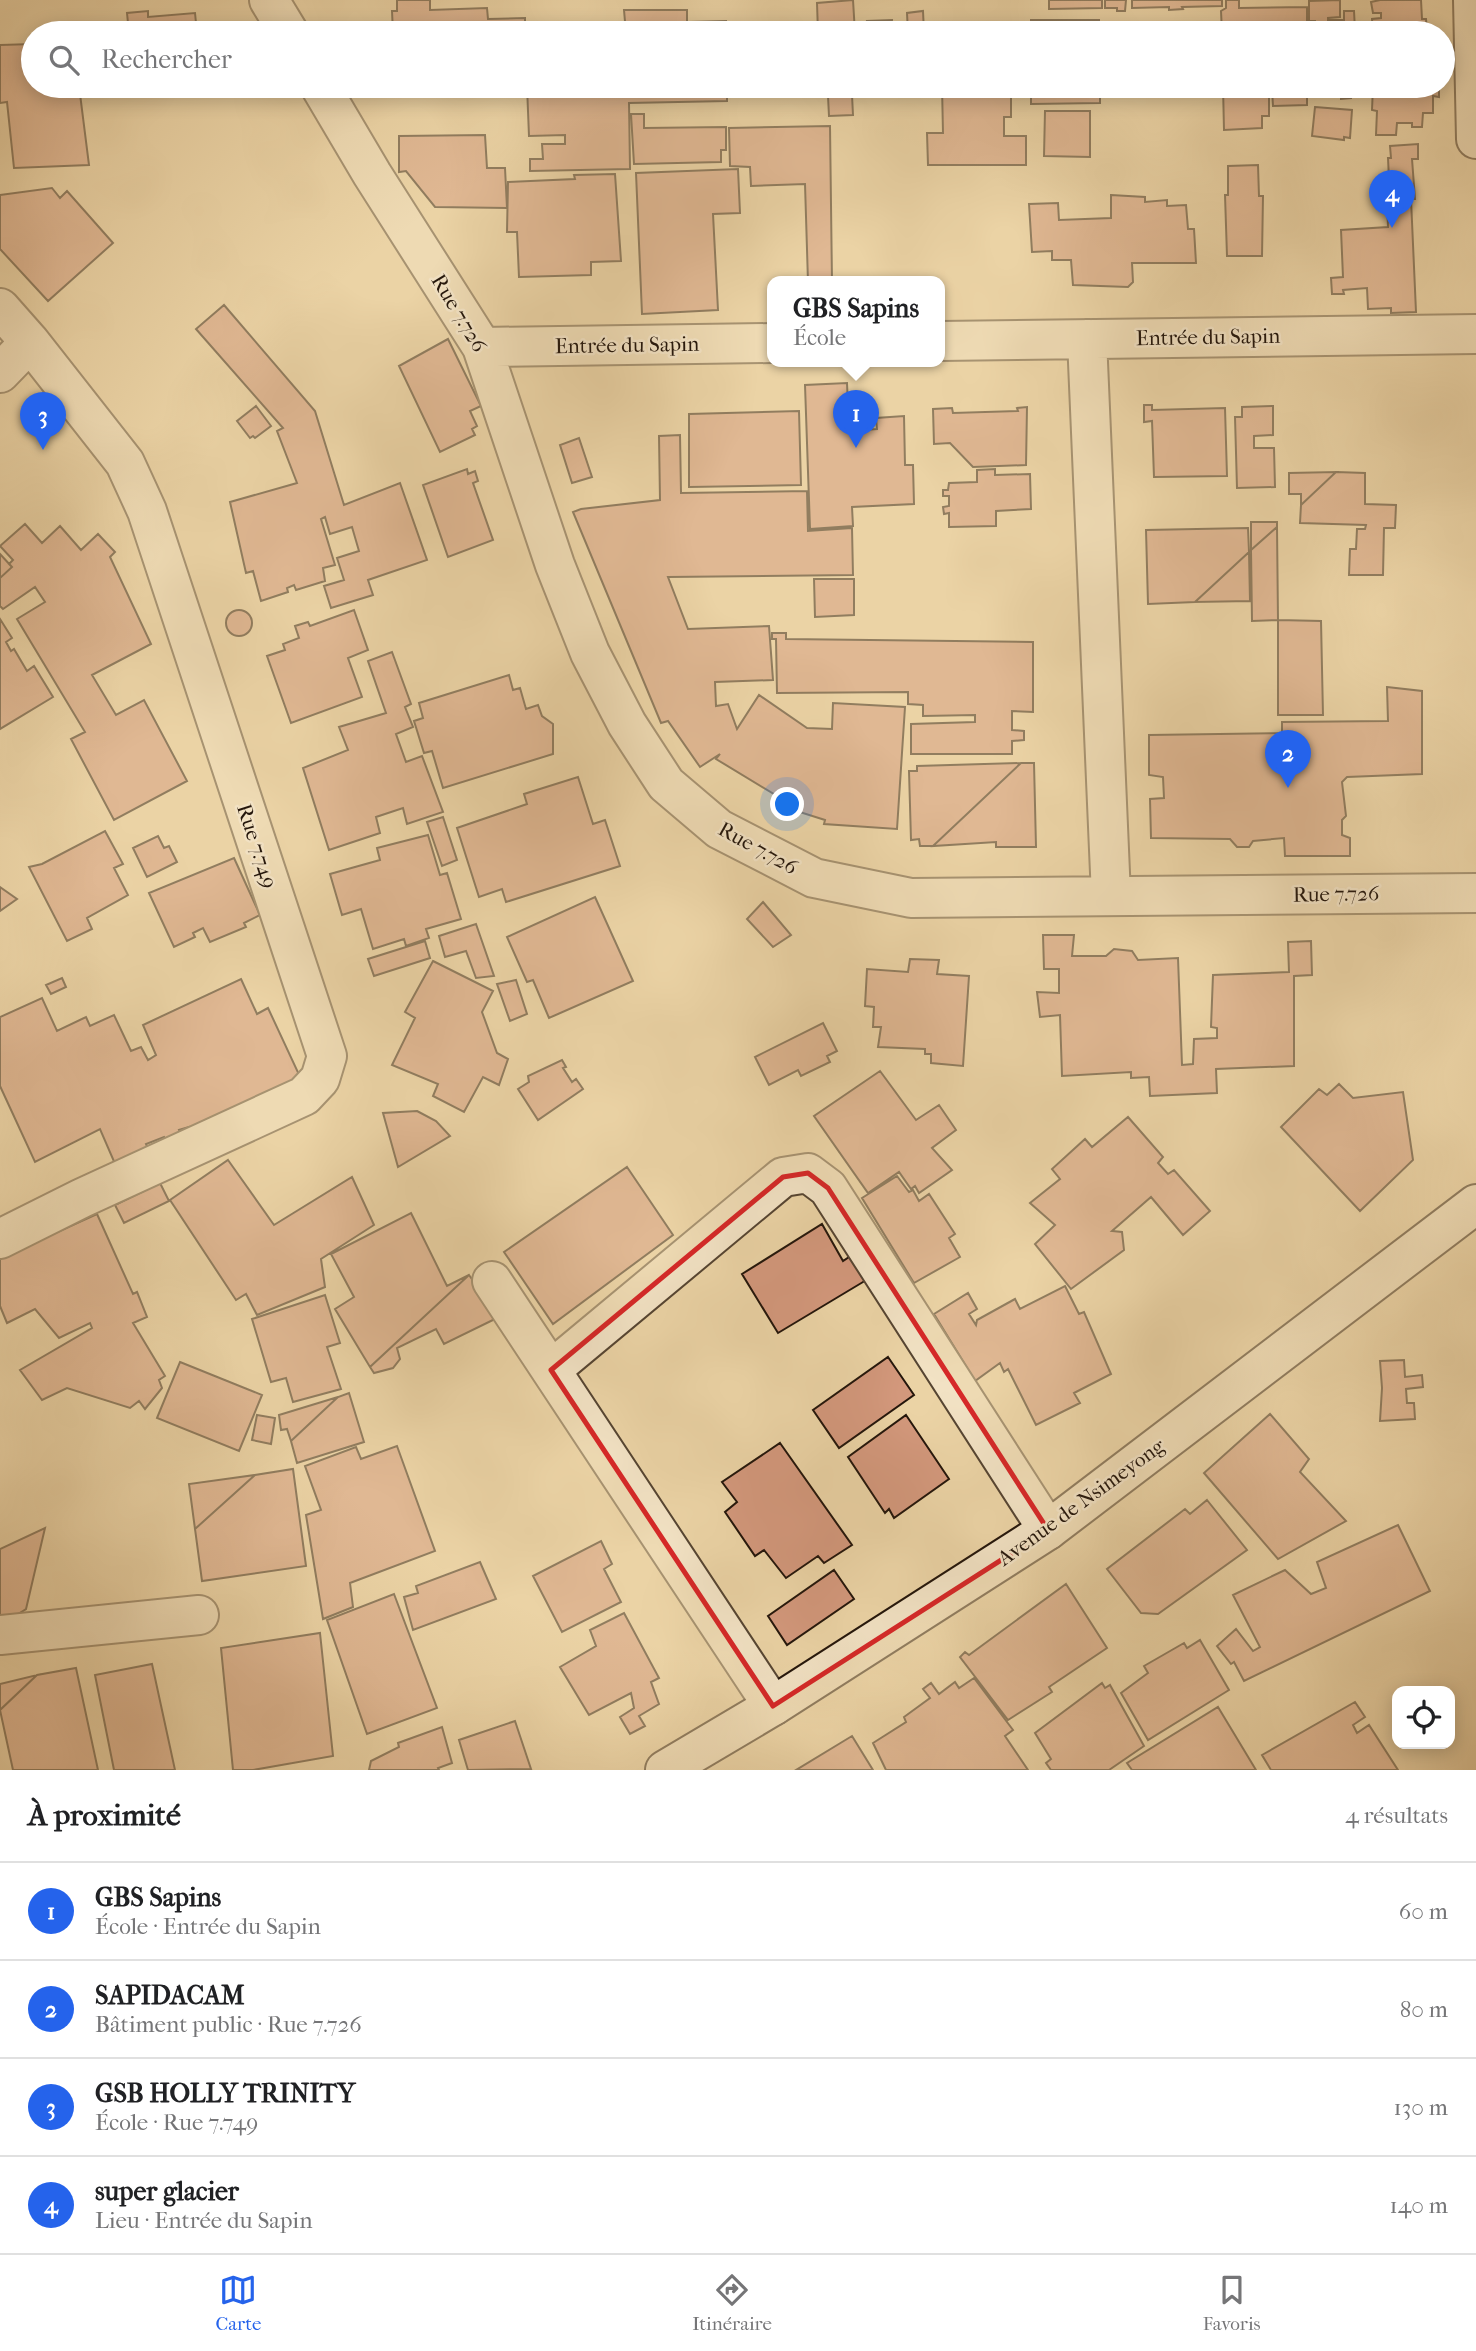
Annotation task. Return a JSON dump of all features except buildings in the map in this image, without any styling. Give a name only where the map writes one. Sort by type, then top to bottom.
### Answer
[{"type":"street","points":[[269,0],[282,21]]},
{"type":"street","points":[[1473,0],[1476,139]]},
{"type":"street","name":"Rue 7.726","points":[[327,98],[482,347],[555,565],[590,653],[627,724],[666,784],[719,829],[814,878],[911,898],[1476,893]]},
{"type":"street","name":"Rue 7.749","points":[[0,308],[125,463],[147,511],[327,1056],[320,1079],[304,1096],[82,1198],[0,1239]]},
{"type":"street","name":"Entrée du Sapin","points":[[945,341],[1476,334]]},
{"type":"street","points":[[1087,339],[1111,896]]},
{"type":"street","points":[[0,373],[30,342]]},
{"type":"street","name":"Entrée du Sapin","points":[[482,347],[767,343]]},
{"type":"street","points":[[551,1370],[783,1177],[808,1173],[828,1188],[1048,1530]]},
{"type":"street","name":"Avenue de Nsimeyong","points":[[665,1770],[773,1706],[1048,1530],[1476,1204]]},
{"type":"street","points":[[492,1281],[773,1706]]},
{"type":"street","points":[[0,1635],[199,1615]]},
{"type":"highlighted area","points":[[808,1173],[828,1188],[1048,1530],[773,1706],[551,1370],[783,1177]]},
{"type":"place","name":"super glacier","points":[[1392,228]]},
{"type":"place","name":"GBS Sapins","points":[[856,448]]},
{"type":"place","name":"GSB HOLLY TRINITY","points":[[43,450]]},
{"type":"place","name":"SAPIDACAM","points":[[1288,788]]}]
